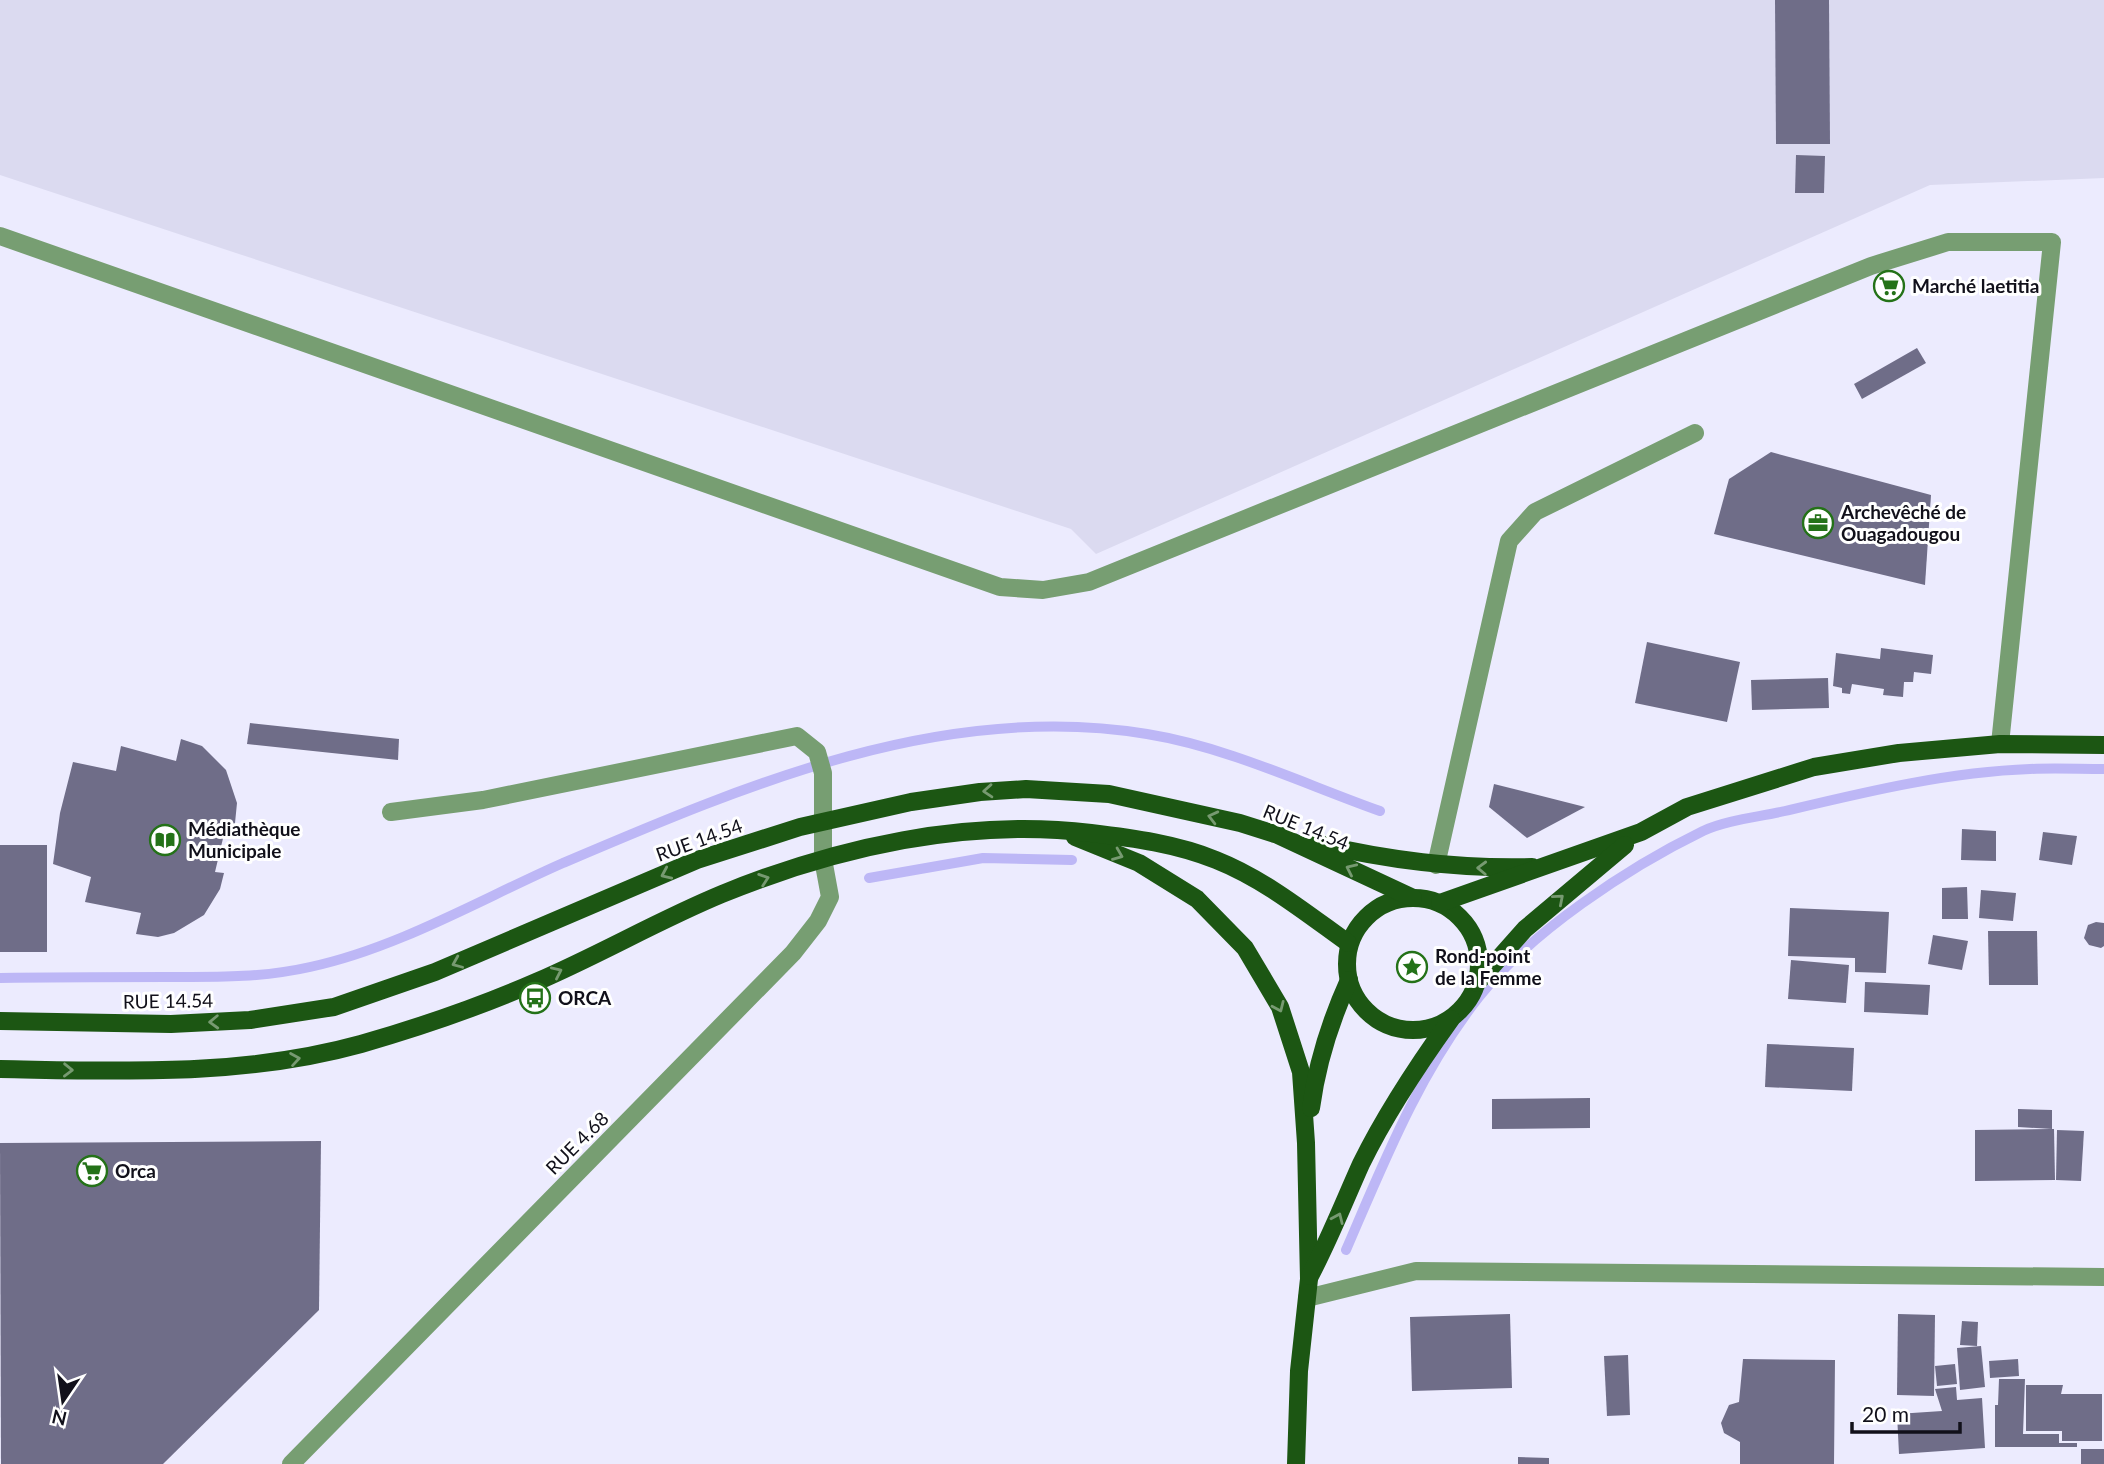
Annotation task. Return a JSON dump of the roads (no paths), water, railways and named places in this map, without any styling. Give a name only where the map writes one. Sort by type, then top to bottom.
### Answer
[{"type":"main road","points":[[1440,903],[1550,867],[1641,832],[1687,807],[1814,767],[1899,753],[2000,744],[2104,745]]},
{"type":"main road","name":"RUE 14.54","points":[[0,1021],[171,1024],[250,1020],[334,1007],[435,972],[697,860],[824,821],[911,802],[980,792],[1059,790],[1152,802],[1278,835],[1413,898]]},
{"type":"main road","points":[[1055,828],[1139,863],[1197,899],[1245,948],[1280,1007],[1301,1072],[1306,1143],[1309,1279],[1299,1371],[1296,1464]]},
{"type":"main road","points":[[0,1069],[183,1072],[249,1066],[359,1044],[435,1021],[534,983],[723,894],[823,859],[915,838],[985,829],[1055,828],[1143,839],[1216,860],[1275,891],[1348,943]]},
{"type":"main road","points":[[1309,1279],[1381,1129],[1414,1071],[1452,1018],[1467,1003],[1477,983],[1525,929],[1591,871],[1641,832]]},
{"type":"main road","points":[[1278,835],[1387,860],[1482,868],[1550,867]]},
{"type":"main road","points":[[1452,1018],[1433,1027],[1412,1030],[1391,1026],[1372,1015],[1358,999],[1349,980],[1348,943],[1371,913],[1390,902],[1413,898],[1440,903],[1460,916],[1474,936],[1480,960],[1477,983]]},
{"type":"main road","points":[[1306,1143],[1317,1066],[1349,980]]},
{"type":"street","points":[[0,236],[1000,587],[1043,590],[1089,582],[1871,266],[1948,242],[2052,242],[2000,744]]},
{"type":"street","points":[[1436,864],[1509,541],[1535,512],[1695,433]]},
{"type":"street","name":"RUE 4.68","points":[[290,1464],[793,953],[818,921],[830,897],[823,859],[823,773],[817,752],[797,736],[483,800],[391,812]]},
{"type":"street","points":[[1307,1298],[1416,1271],[2104,1277]]},
{"type":"waterway","points":[[0,978],[238,976],[274,973],[343,959],[407,935],[632,834],[775,779],[921,739],[996,729],[1071,727],[1147,734],[1177,740],[1265,767],[1380,811]]},
{"type":"waterway","points":[[1346,1250],[1404,1119],[1438,1056],[1479,997],[1525,949],[1553,926],[1643,863],[1712,827],[1906,784],[1999,771],[2104,769]]},
{"type":"waterway","points":[[869,878],[983,858],[1072,860]]},
{"type":"place","name":"Marché laetitia","points":[[1889,286]]},
{"type":"place","name":"Archevêché de Ouagadougou","points":[[1818,523]]},
{"type":"place","name":"Médiathèque Municipale","points":[[165,840]]},
{"type":"place","name":"Rond-point de la Femme","points":[[1412,967]]},
{"type":"place","name":"ORCA","points":[[535,998]]},
{"type":"place","name":"Orca","points":[[92,1171]]}]
